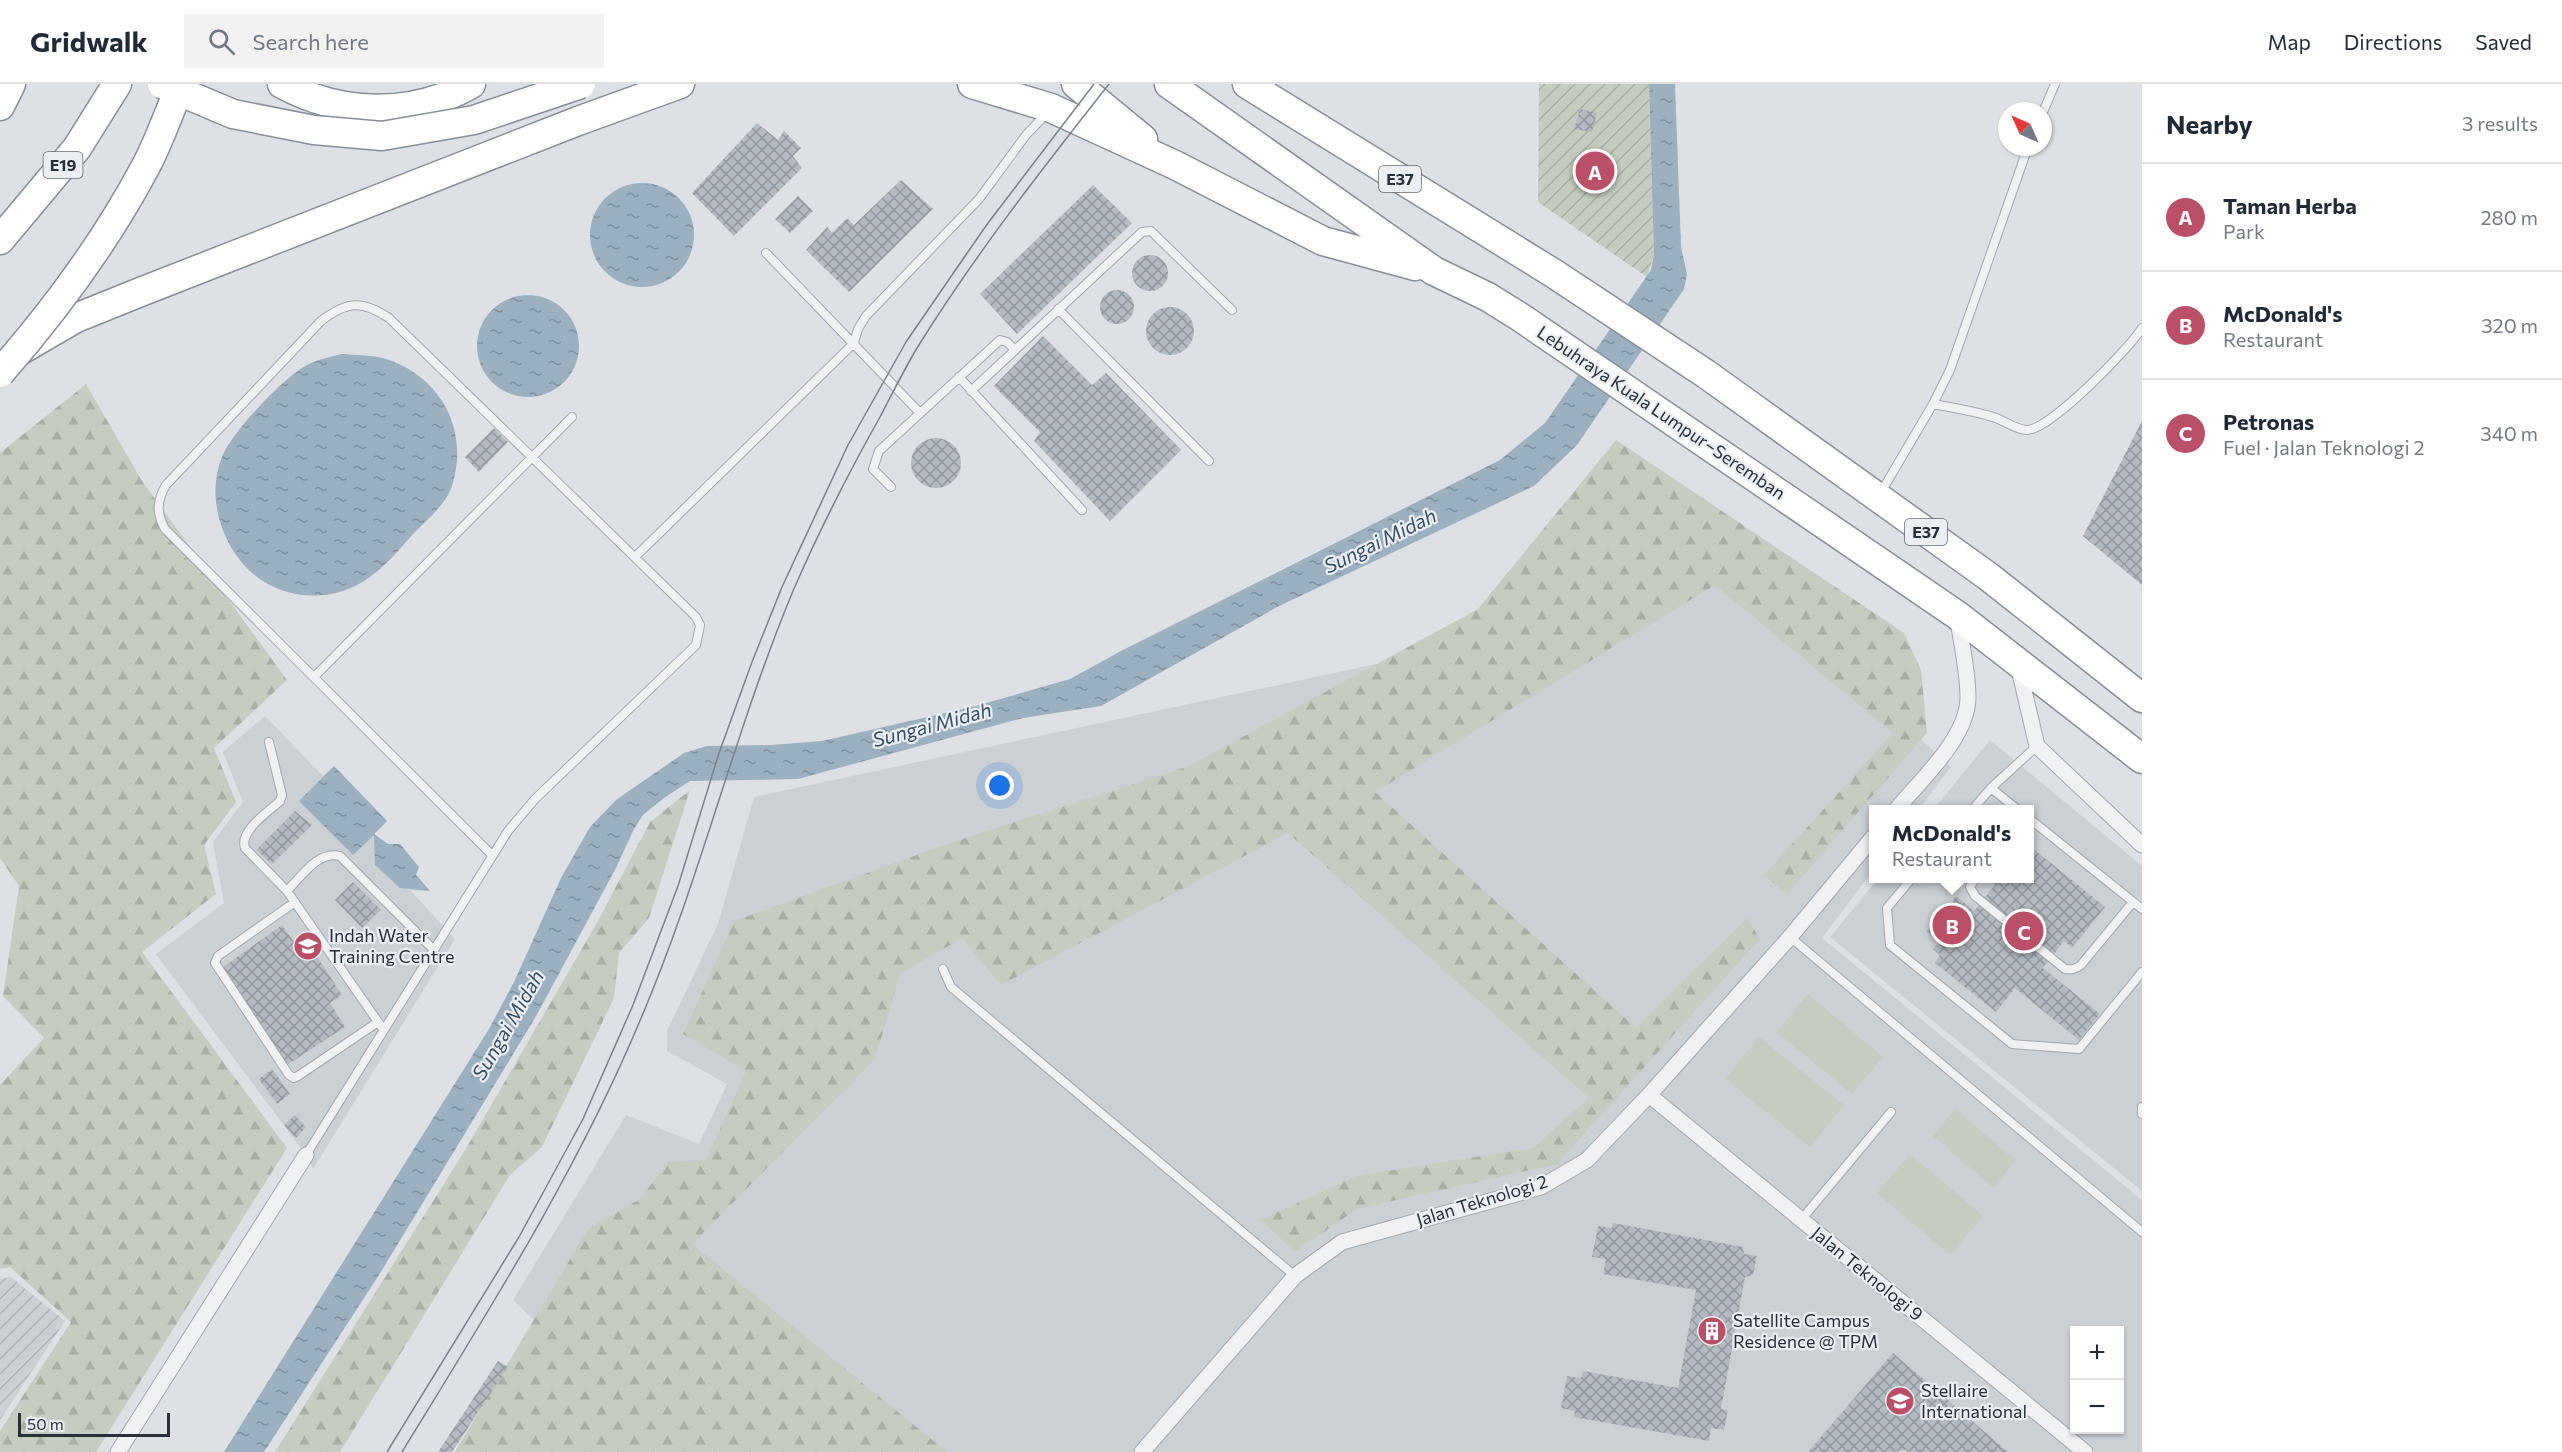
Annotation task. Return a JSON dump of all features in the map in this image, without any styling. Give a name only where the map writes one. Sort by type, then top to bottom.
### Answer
[{"type":"highway","points":[[0,106],[11,84]]},
{"type":"highway","name":"E19","points":[[0,240],[78,148],[117,84]]},
{"type":"highway","points":[[162,84],[233,114],[314,130],[382,136],[474,120],[581,84]]},
{"type":"highway","points":[[0,373],[43,324],[99,246],[148,163],[181,84]]},
{"type":"highway","points":[[282,84],[342,107],[370,110],[405,108],[434,101],[471,84]]},
{"type":"highway","points":[[0,362],[76,318],[578,121],[680,84]]},
{"type":"highway","points":[[972,84],[1051,108],[1175,165],[1323,241],[1434,271]]},
{"type":"highway","points":[[1076,84],[1175,165]]},
{"type":"highway","name":"Lebuhraya Kuala Lumpur–Seremban","points":[[1169,84],[1434,271],[1488,297],[1523,319],[1957,615],[2017,659],[2142,759]]},
{"type":"highway","name":"E37","points":[[1247,84],[1553,273],[1706,374],[1998,585],[2142,698]]},
{"type":"street","points":[[1900,805],[1952,743],[1965,719],[1968,697],[1957,615]]},
{"type":"street","points":[[2017,659],[2037,746],[2142,845]]},
{"type":"street","name":"Jalan Teknologi 2","points":[[1142,1452],[1295,1276],[1342,1242],[1541,1187],[1587,1160],[1649,1095],[1790,937],[1869,842]]},
{"type":"street","name":"Jalan Teknologi 9","points":[[1649,1095],[2085,1452]]},
{"type":"street","points":[[118,1452],[306,1155]]},
{"type":"lane","points":[[2047,102],[2055,84]]},
{"type":"lane","points":[[635,557],[854,343],[858,329],[866,316],[979,199],[1026,135],[1051,108]]},
{"type":"lane","points":[[1878,498],[1933,404],[1950,370],[2025,156]]},
{"type":"lane","points":[[971,391],[1142,232],[1151,231],[1232,310]]},
{"type":"lane","points":[[766,253],[920,413]]},
{"type":"lane","points":[[306,1155],[381,1026],[514,823],[535,799],[696,645],[700,625],[696,617],[389,318],[374,308],[348,305],[334,311],[321,321],[166,485],[160,495],[159,518],[165,529],[492,855]]},
{"type":"lane","points":[[1058,309],[1209,460]]},
{"type":"lane","points":[[1933,404],[1996,418],[2020,429],[2034,429],[2046,423],[2104,372],[2134,341],[2142,328]]},
{"type":"lane","points":[[891,487],[873,469],[879,451],[999,340],[1007,342],[1015,350]]},
{"type":"lane","points":[[959,377],[1082,510]]},
{"type":"lane","points":[[315,676],[572,417]]},
{"type":"lane","points":[[269,742],[282,795],[280,801],[247,833],[245,849],[287,891],[381,1026]]},
{"type":"lane","points":[[1976,805],[1991,788],[2037,746]]},
{"type":"lane","points":[[1991,788],[2012,805]]},
{"type":"lane","points":[[2034,822],[2142,909]]},
{"type":"lane","points":[[287,891],[325,855],[340,856],[433,949]]},
{"type":"lane","points":[[1909,883],[1887,908],[1890,945],[2012,1044],[2079,1049],[2142,972]]},
{"type":"lane","points":[[1972,883],[1970,887],[1975,896],[2069,970],[2074,970],[2081,965],[2133,902]]},
{"type":"lane","points":[[295,902],[218,956],[215,963],[289,1075],[294,1078],[298,1076],[381,1026]]},
{"type":"lane","points":[[1790,937],[2142,1232]]},
{"type":"lane","points":[[943,969],[951,987],[1295,1276]]},
{"type":"lane","points":[[2142,1107],[2142,1114]]},
{"type":"lane","points":[[1801,1220],[1891,1112]]},
{"type":"shaded area","points":[[1681,541],[1902,722],[1951,767],[1922,805],[1869,805],[1869,876],[1822,938],[2142,1200],[2142,1452],[461,1452],[540,1326],[513,1300],[626,1115],[699,1144],[727,1084],[667,1051],[667,1031],[718,924],[754,797],[1512,635]]},
{"type":"shaded area","name":"Indah Water Training Centre","points":[[265,716],[323,776],[334,766],[387,821],[374,834],[388,844],[400,844],[419,867],[416,875],[430,891],[410,890],[455,939],[313,1169],[306,1155],[156,954],[224,903],[213,842],[243,802],[223,752]]},
{"type":"shaded area","points":[[1990,740],[2142,866],[2142,1191],[1830,937],[1875,883],[2034,883],[2034,805],[1937,805]]},
{"type":"shaded area","points":[[11,1277],[65,1321],[0,1420],[0,1279]]},
{"type":"green space","points":[[1539,84],[1649,84],[1654,254],[1647,277],[1538,202]]},
{"type":"green space","points":[[86,384],[142,481],[287,680],[214,748],[236,802],[204,845],[216,894],[142,952],[287,1148],[96,1452],[0,1452],[0,1431],[71,1322],[10,1267],[0,1269],[0,1085],[44,1038],[3,996],[19,886],[0,858],[0,453]]},
{"type":"green space","points":[[1616,440],[1904,633],[1921,670],[1927,733],[1787,894],[1764,875],[1893,733],[1715,585],[1375,792],[1636,1028],[1747,918],[1760,939],[1557,1164],[1357,1209],[1295,1252],[1261,1220],[1356,1176],[1533,1148],[1589,1098],[1288,833],[1001,985],[962,938],[900,974],[875,1059],[692,1244],[947,1452],[455,1452],[588,1229],[640,1199],[668,1162],[706,1160],[746,1071],[683,1034],[734,921],[953,842],[1189,766],[1478,609]]},
{"type":"green space","points":[[690,790],[649,918],[619,953],[614,998],[542,1147],[510,1175],[340,1452],[275,1452],[464,1152],[598,921],[650,822]]},
{"type":"green space","points":[[1808,994],[1883,1057],[1852,1094],[1777,1032]]},
{"type":"green space","points":[[1759,1037],[1844,1105],[1810,1147],[1725,1079]]},
{"type":"green space","points":[[1955,1109],[2016,1161],[1993,1187],[1933,1136]]},
{"type":"green space","points":[[1910,1154],[1983,1216],[1950,1255],[1877,1193]]},
{"type":"water","name":"Sungai Midah","points":[[1649,84],[1675,84],[1681,247],[1687,274],[1684,289],[1577,445],[1534,486],[1279,606],[1101,706],[1023,718],[798,779],[690,781],[664,798],[643,815],[634,829],[616,868],[535,1018],[379,1275],[264,1452],[224,1452],[489,1029],[514,982],[561,878],[590,827],[616,800],[684,753],[707,746],[772,745],[822,741],[976,706],[1070,679],[1121,651],[1500,460],[1545,423],[1651,270],[1654,254]]},
{"type":"water","points":[[642,183],[662,187],[679,198],[690,215],[694,235],[690,255],[679,272],[662,283],[642,287],[622,283],[605,272],[594,255],[590,235],[594,215],[605,198],[622,187]]},
{"type":"water","points":[[528,295],[548,299],[564,310],[575,326],[579,346],[575,366],[564,382],[548,393],[528,397],[508,393],[492,382],[481,366],[477,346],[481,326],[492,310],[508,299]]},
{"type":"water","points":[[342,354],[383,358],[403,366],[435,391],[446,407],[453,425],[457,444],[457,465],[446,499],[376,572],[358,585],[345,590],[317,596],[303,595],[276,588],[263,581],[238,558],[229,543],[217,509],[215,491],[217,474],[227,447],[272,393],[307,365]]},
{"type":"water","points":[[334,766],[387,821],[374,834],[388,844],[400,844],[419,867],[416,875],[430,891],[400,888],[375,865],[374,835],[353,855],[299,801]]},
{"type":"building","points":[[1580,109],[1597,113],[1592,132],[1574,129]]},
{"type":"building","points":[[757,123],[778,140],[784,131],[801,148],[793,156],[802,168],[734,236],[692,193]]},
{"type":"building","points":[[901,180],[933,209],[849,292],[806,250],[827,227],[832,233],[847,218],[854,225]]},
{"type":"building","points":[[1093,185],[1132,223],[1017,334],[980,294]]},
{"type":"building","points":[[798,196],[813,211],[790,233],[775,219]]},
{"type":"building","points":[[1150,255],[1163,260],[1168,273],[1163,286],[1150,291],[1137,286],[1132,273],[1137,260]]},
{"type":"building","points":[[1117,290],[1129,295],[1134,307],[1129,319],[1117,324],[1105,319],[1100,307],[1105,295]]},
{"type":"building","points":[[1170,307],[1187,314],[1194,331],[1187,348],[1170,355],[1153,348],[1146,331],[1153,314]]},
{"type":"building","points":[[1043,336],[1092,385],[1106,373],[1181,450],[1110,521],[1034,441],[1040,432],[994,386]]},
{"type":"building","points":[[2142,421],[2142,585],[2083,536]]},
{"type":"building","points":[[494,428],[508,442],[479,472],[465,457]]},
{"type":"building","points":[[941,438],[954,445],[960,453],[960,473],[954,481],[946,487],[931,488],[918,481],[912,473],[911,458],[918,445],[926,439]]},
{"type":"building","points":[[295,811],[312,825],[272,864],[256,850]]},
{"type":"building","points":[[2034,849],[2105,907],[2072,948],[2064,941],[2043,968],[2100,1014],[2079,1040],[2015,988],[1996,1012],[1935,963],[1940,955],[1933,949],[1940,941],[1927,931],[1956,896],[1974,911],[1995,885],[1993,883],[2034,883]]},
{"type":"building","points":[[353,882],[381,910],[362,928],[335,900]]},
{"type":"building","points":[[282,925],[299,949],[308,943],[342,995],[330,1003],[345,1027],[287,1065],[222,968]]},
{"type":"building","points":[[272,1069],[290,1094],[277,1104],[259,1079]]},
{"type":"building","points":[[295,1115],[306,1127],[296,1138],[284,1125]]},
{"type":"building","name":"Satellite Campus Residence @ TPM","points":[[1613,1223],[1743,1247],[1744,1254],[1757,1256],[1753,1275],[1745,1277],[1721,1409],[1728,1410],[1724,1430],[1711,1428],[1709,1441],[1574,1417],[1575,1411],[1561,1408],[1567,1376],[1581,1378],[1583,1371],[1678,1388],[1696,1290],[1603,1274],[1606,1259],[1592,1257],[1598,1226],[1612,1228]]},
{"type":"building","name":"Stellaire International","points":[[1893,1353],[2008,1452],[1908,1452],[1906,1450],[1808,1452]]},
{"type":"building","points":[[498,1361],[508,1367],[452,1452],[438,1452]]},
{"type":"tram line","points":[[387,1452],[519,1237],[583,1119],[633,1005],[678,886],[719,753],[752,662],[782,587],[848,445],[906,342],[988,223],[1094,84]]},
{"type":"tram line","points":[[402,1452],[531,1238],[590,1129],[617,1073],[663,964],[772,643],[793,591],[845,481],[907,365],[939,314],[1009,213],[1109,84]]},
{"type":"place","name":"Taman Herba","points":[[1595,171]]},
{"type":"place","name":"McDonald's","points":[[1952,925]]},
{"type":"place","name":"Petronas","points":[[2024,931]]},
{"type":"place","name":"Indah Water Training Centre","points":[[308,946]]},
{"type":"place","name":"Satellite Campus Residence @ TPM","points":[[1712,1331]]},
{"type":"place","name":"Stellaire International","points":[[1900,1401]]}]
